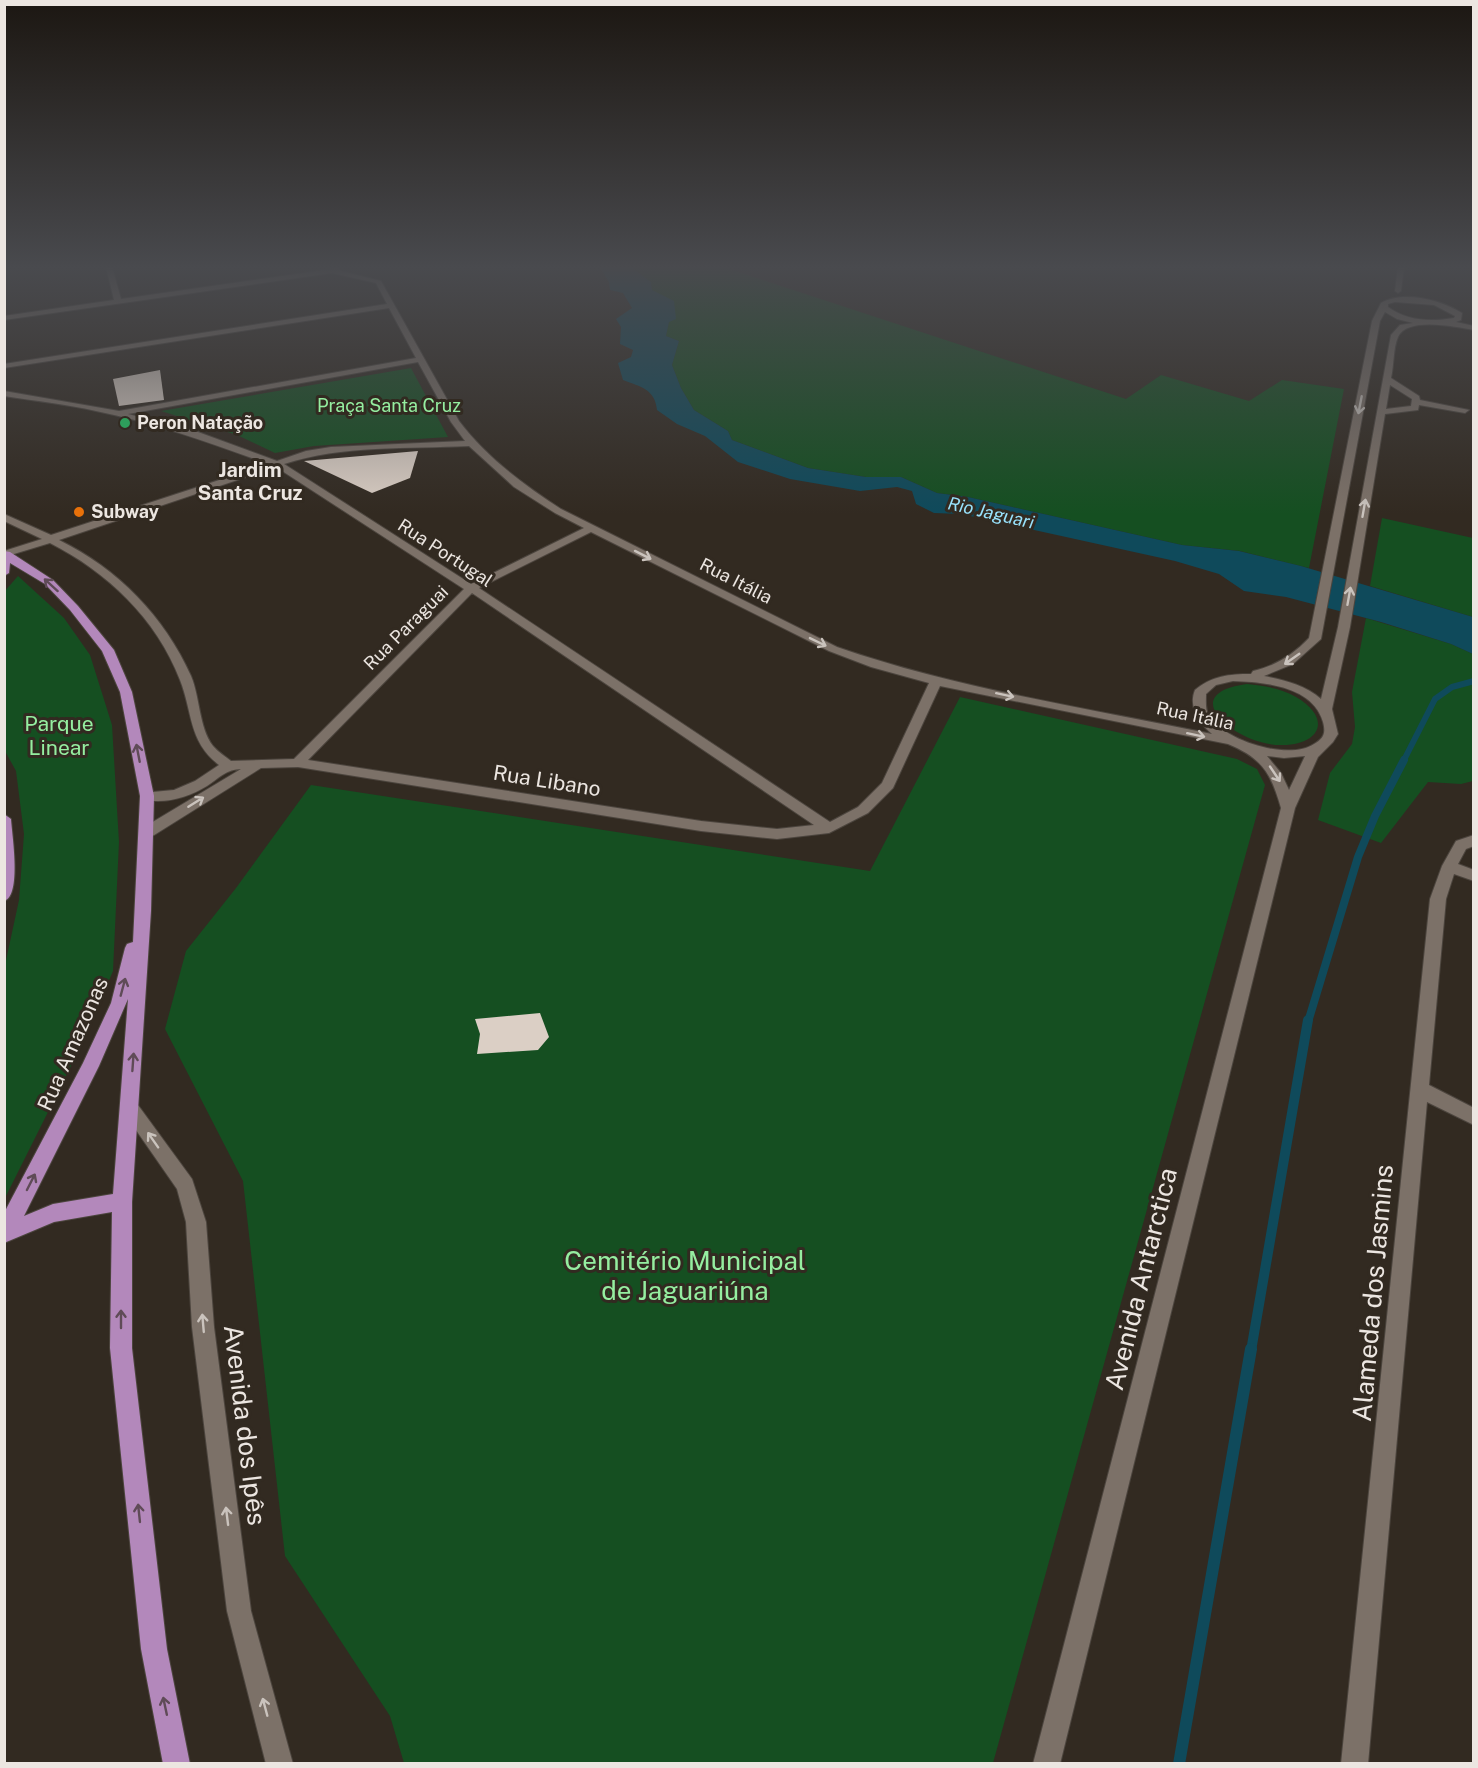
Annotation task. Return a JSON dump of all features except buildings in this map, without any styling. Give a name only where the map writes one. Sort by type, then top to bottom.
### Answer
[{"type":"main road","points":[[4,573],[5,554]]},
{"type":"main road","name":"Rua Amazonas","points":[[5,554],[49,582],[74,608],[108,650],[126,692],[147,796],[143,911],[119,1003],[90,1066],[5,1234]]},
{"type":"main road","points":[[4,819],[8,879],[4,896]]},
{"type":"main road","points":[[143,911],[122,1202],[121,1348],[154,1649],[177,1764]]},
{"type":"main road","points":[[5,1234],[53,1213],[84,1206],[122,1202]]},
{"type":"street","points":[[4,366],[109,350]]},
{"type":"street","name":"Rua Itália","points":[[416,350],[455,422],[471,443],[517,485],[591,528],[833,649],[875,664],[936,681],[1245,746],[1286,754],[1317,749]]},
{"type":"street","points":[[1245,746],[1214,730],[1203,718],[1198,707],[1198,697],[1202,690],[1213,682],[1229,677],[1275,670],[1305,650],[1315,639],[1371,350]]},
{"type":"street","points":[[1325,710],[1344,627],[1393,350]]},
{"type":"street","points":[[117,413],[421,359]]},
{"type":"street","points":[[1381,412],[1414,408],[1416,398],[1387,379]]},
{"type":"street","name":"Rua Portugal","points":[[4,393],[117,413],[195,434],[277,464],[471,588],[829,828]]},
{"type":"street","points":[[1415,402],[1469,409],[1468,416],[1473,418]]},
{"type":"street","points":[[5,554],[306,454],[331,450],[471,443]]},
{"type":"street","points":[[4,517],[54,538],[99,566],[156,624],[185,676],[206,746],[228,765],[200,784],[176,795],[147,796]]},
{"type":"street","name":"Rua Paraguai","points":[[298,763],[471,588],[591,528]]},
{"type":"street","points":[[1246,676],[1274,680],[1294,688],[1310,696],[1325,710]]},
{"type":"street","points":[[829,828],[863,810],[888,784],[936,681]]},
{"type":"street","name":"Avenida Antarctica","points":[[1046,1764],[1288,808],[1317,749],[1328,742],[1332,732],[1331,721],[1325,710]]},
{"type":"street","name":"Avenida Antarctica","points":[[1245,746],[1266,761],[1280,778],[1288,808]]},
{"type":"street","name":"Rua Libano","points":[[228,765],[298,763],[701,826],[777,834],[829,828]]},
{"type":"street","points":[[146,833],[259,764]]},
{"type":"street","name":"Alameda dos Jasmins","points":[[1354,1764],[1438,899],[1449,866],[1461,845],[1473,840]]},
{"type":"street","points":[[1449,866],[1473,876]]},
{"type":"street","points":[[1419,1089],[1473,1117]]},
{"type":"street","name":"Avenida dos Ipês","points":[[129,1107],[185,1185],[196,1222],[203,1327],[239,1611],[280,1764]]},
{"type":"green space","points":[[677,350],[975,350],[1126,399],[1161,375],[1249,401],[1282,380],[1344,389],[1309,568],[1240,551],[1182,545],[968,497],[937,493],[901,477],[866,477],[808,468],[732,440],[728,431],[694,410],[681,388],[672,365]]},
{"type":"green space","name":"Praça Santa Cruz","points":[[411,368],[448,437],[314,446],[275,453],[237,435],[161,411]]},
{"type":"green space","points":[[1382,518],[1473,538],[1473,617],[1370,586]]},
{"type":"green space","name":"Parque Linear","points":[[18,576],[64,618],[90,655],[112,725],[119,842],[113,971],[83,1042],[5,1198],[5,965],[19,900],[24,834],[16,771],[5,751],[4,592]]},
{"type":"green space","points":[[1366,618],[1451,644],[1473,654],[1473,781],[1461,784],[1428,782],[1381,843],[1318,820],[1330,773],[1352,744],[1355,727],[1352,692]]},
{"type":"green space","points":[[1247,684],[1284,691],[1307,705],[1318,721],[1313,735],[1296,744],[1266,743],[1249,738],[1220,719],[1214,708],[1215,698],[1225,690]]},
{"type":"green space","name":"Cemitério Municipal de Jaguariúna","points":[[960,697],[1237,759],[1257,769],[1265,785],[993,1763],[404,1763],[390,1716],[285,1556],[243,1181],[165,1029],[186,951],[236,888],[311,785],[870,871]]},
{"type":"water","name":"Rio Jaguari","points":[[633,350],[677,350],[672,365],[681,388],[694,410],[728,431],[732,440],[808,468],[866,477],[901,477],[937,493],[968,497],[1182,545],[1239,551],[1301,566],[1473,617],[1473,654],[1451,644],[1381,622],[1286,597],[1244,591],[1219,574],[1175,561],[961,514],[934,513],[916,504],[912,491],[897,487],[860,491],[790,479],[738,462],[705,436],[677,424],[657,410],[653,397],[646,390],[623,380],[618,363],[631,357]]},
{"type":"waterway","points":[[1403,762],[1435,699],[1452,687],[1474,681]]},
{"type":"waterway","points":[[1308,1022],[1358,857],[1375,816],[1404,760]]},
{"type":"waterway","points":[[1251,1351],[1308,1020]]},
{"type":"waterway","points":[[1179,1764],[1251,1349]]},
{"type":"place","name":"Peron Natação","points":[[125,423]]},
{"type":"place","name":"Subway","points":[[79,512]]},
{"type":"district","name":"Jardim Santa Cruz","points":[[250,482]]}]
